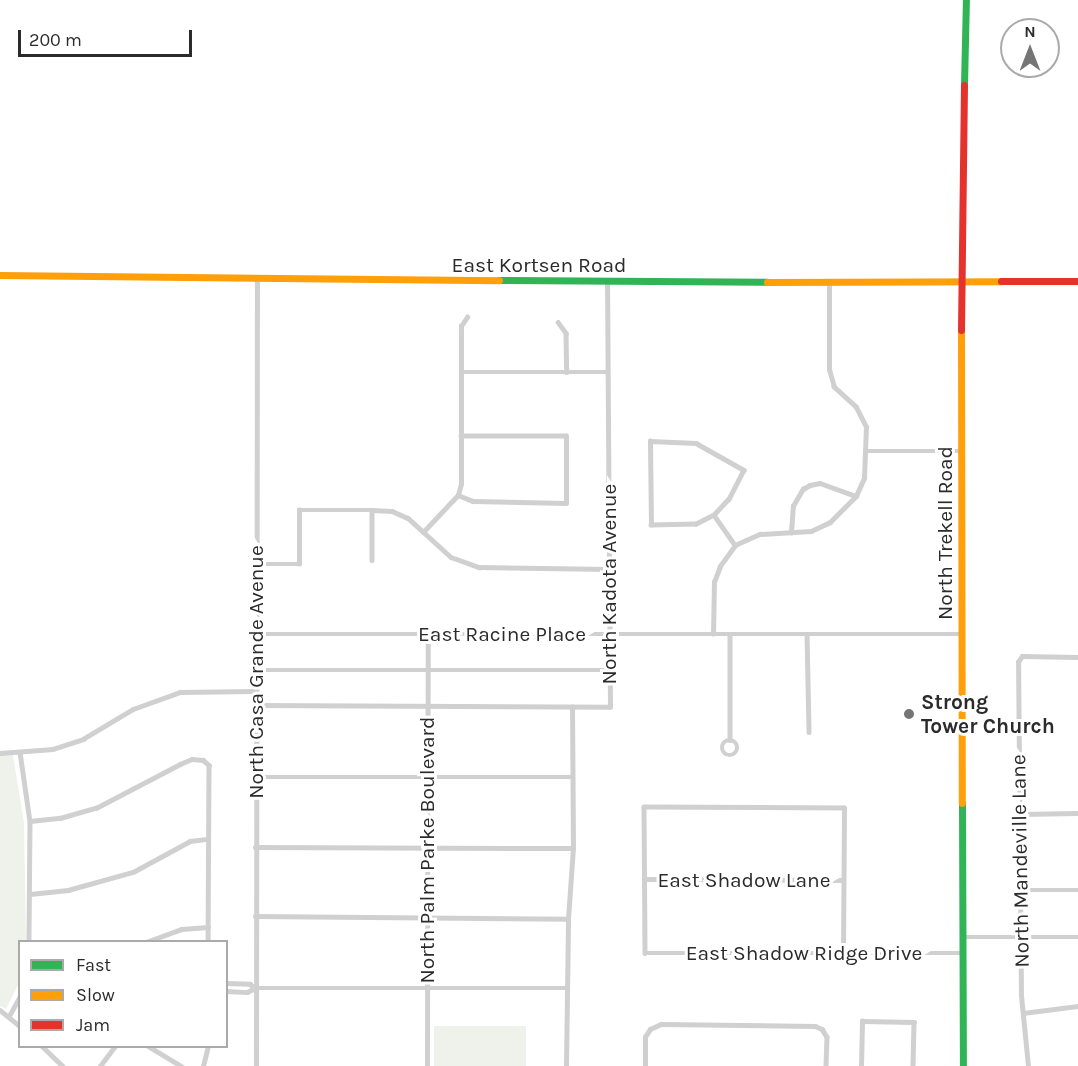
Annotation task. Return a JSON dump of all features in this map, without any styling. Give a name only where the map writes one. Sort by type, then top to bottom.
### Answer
[{"type":"street","name":"North Trekell Road","points":[[963,1066],[961,281],[966,0]]},
{"type":"street","name":"East Kortsen Road","points":[[0,275],[607,282],[1078,281]]},
{"type":"street","name":"North Casa Grande Avenue","points":[[256,1066],[257,279]]},
{"type":"street","name":"North Kadota Avenue","points":[[572,707],[610,707],[607,282]]},
{"type":"street","points":[[713,634],[714,582],[720,566],[735,545],[760,534],[810,531],[830,522],[856,496],[864,478],[866,427],[856,407],[834,387],[830,370],[829,283]]},
{"type":"street","points":[[423,532],[458,495],[461,484],[460,326],[467,317]]},
{"type":"street","points":[[558,322],[566,333],[567,372]]},
{"type":"street","points":[[461,372],[608,372]]},
{"type":"street","points":[[458,495],[474,501],[566,503],[566,436],[461,436]]},
{"type":"street","points":[[651,441],[696,443],[744,470],[729,499],[714,515],[696,524],[651,525],[651,441]]},
{"type":"street","points":[[866,451],[962,451]]},
{"type":"street","points":[[791,532],[793,506],[803,489],[810,484],[820,483],[856,496]]},
{"type":"street","points":[[257,564],[299,564],[299,510],[372,510],[400,514],[451,557],[479,567],[609,569]]},
{"type":"street","points":[[372,510],[372,560]]},
{"type":"street","points":[[714,515],[735,545]]},
{"type":"street","name":"East Racine Place","points":[[257,634],[963,634]]},
{"type":"street","name":"North Palm Parke Boulevard","points":[[427,1066],[428,634]]},
{"type":"street","points":[[730,634],[730,740]]},
{"type":"street","points":[[807,634],[808,732]]},
{"type":"street","name":"North Mandeville Lane","points":[[1028,1066],[1023,1013],[1018,662],[1022,656],[1078,657]]},
{"type":"street","points":[[256,670],[610,670]]},
{"type":"street","points":[[0,753],[53,749],[83,739],[133,709],[169,695],[188,692],[256,691]]},
{"type":"street","points":[[256,705],[572,707],[573,848],[568,919],[566,1066]]},
{"type":"street","points":[[20,752],[30,821],[29,940]]},
{"type":"street","points":[[30,821],[60,818],[96,808],[192,759],[203,760],[209,765],[208,940]]},
{"type":"street","points":[[256,777],[571,777]]},
{"type":"street","points":[[644,879],[644,807],[844,808],[843,953]]},
{"type":"street","points":[[1019,814],[1078,813]]},
{"type":"street","points":[[30,894],[68,890],[133,872],[190,841],[207,839]]},
{"type":"street","points":[[255,847],[573,848]]},
{"type":"street","name":"East Shadow Lane","points":[[644,879],[843,880]]},
{"type":"street","name":"East Shadow Ridge Drive","points":[[644,879],[645,953],[963,953]]},
{"type":"street","points":[[1022,890],[1078,890]]},
{"type":"street","points":[[255,916],[568,919]]},
{"type":"street","points":[[151,940],[181,929],[208,927]]},
{"type":"street","points":[[963,938],[1078,937]]},
{"type":"street","points":[[228,983],[250,984],[255,988]]},
{"type":"street","points":[[228,991],[247,992],[255,988],[566,988]]},
{"type":"street","points":[[9,1016],[18,1000]]},
{"type":"street","points":[[1023,1013],[1078,1006]]},
{"type":"street","points":[[0,1010],[18,1024]]},
{"type":"street","points":[[861,1066],[862,1021],[914,1022],[913,1066]]},
{"type":"street","points":[[645,1066],[645,1037],[650,1029],[661,1024],[815,1026],[822,1029],[827,1036],[826,1066]]},
{"type":"street","points":[[43,1048],[63,1066]]},
{"type":"street","points":[[100,1066],[114,1048]]},
{"type":"street","points":[[150,1048],[181,1066]]},
{"type":"street","points":[[204,1066],[208,1048]]},
{"type":"shaded area","points":[[0,755],[13,755],[24,823],[26,940],[18,940],[18,985],[6,1009],[0,1006]]},
{"type":"shaded area","points":[[434,1026],[526,1026],[526,1066],[434,1066]]},
{"type":"traffic: fast","points":[[964,85],[966,0]]},
{"type":"traffic: fast","points":[[499,280],[767,282]]},
{"type":"traffic: fast","points":[[962,803],[963,1066]]},
{"type":"traffic: slow","points":[[0,275],[499,280]]},
{"type":"traffic: slow","points":[[767,282],[1001,281]]},
{"type":"traffic: slow","points":[[961,330],[962,803]]},
{"type":"traffic: jam","points":[[961,330],[964,85]]},
{"type":"traffic: jam","points":[[1001,281],[1078,281]]},
{"type":"place","name":"Strong Tower Church","points":[[909,714]]}]
